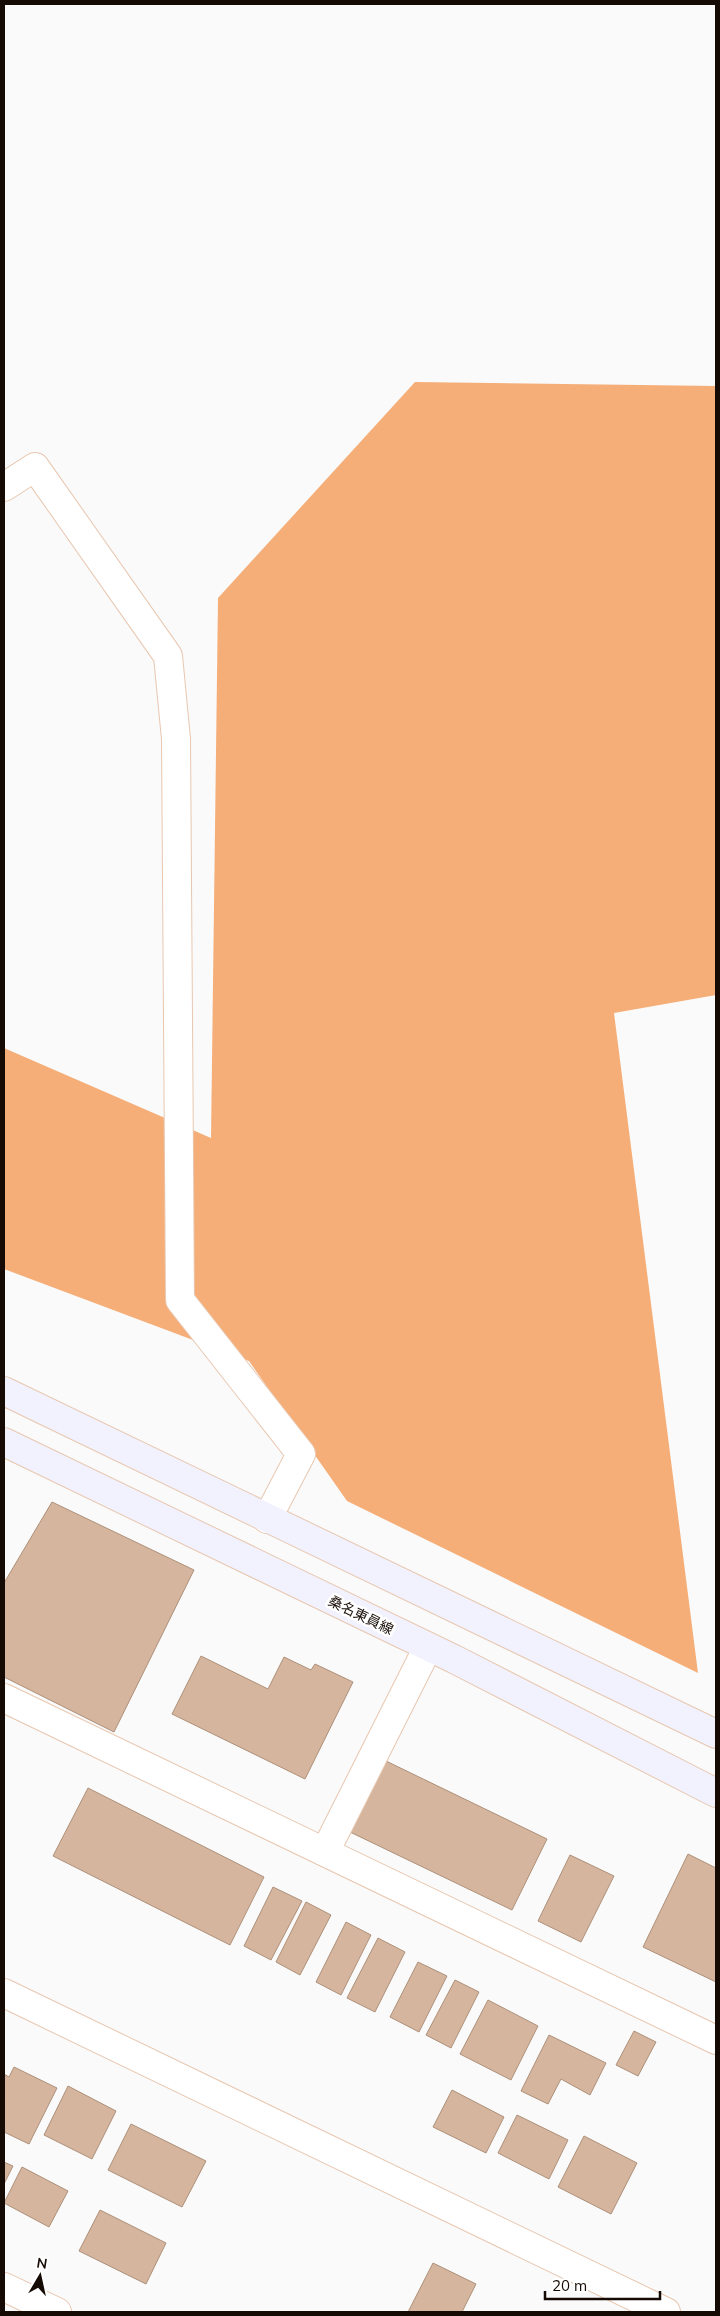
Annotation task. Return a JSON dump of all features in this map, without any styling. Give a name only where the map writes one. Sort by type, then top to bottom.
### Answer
[{"type":"main road","points":[[4,1391],[716,1734]]},
{"type":"main road","name":"桑名東員線","points":[[4,1442],[428,1647],[716,1793]]},
{"type":"street","points":[[4,487],[35,467],[168,656],[176,739],[180,1300],[301,1454],[267,1519]]},
{"type":"street","points":[[325,1852],[428,1647]]},
{"type":"street","points":[[4,1698],[716,2040]]},
{"type":"street","points":[[4,1992],[666,2312]]},
{"type":"street","points":[[4,2287],[57,2312]]},
{"type":"shaded area","points":[[415,382],[716,386],[716,995],[614,1013],[698,1673],[347,1501],[249,1361],[4,1269],[4,1048],[211,1138],[218,598]]},
{"type":"building","points":[[52,1502],[194,1570],[114,1732],[4,1677],[4,1583]]},
{"type":"building","points":[[201,1656],[268,1689],[284,1657],[311,1670],[315,1664],[353,1682],[305,1779],[172,1714]]},
{"type":"building","points":[[386,1761],[547,1839],[512,1910],[350,1832]]},
{"type":"building","points":[[88,1788],[264,1877],[230,1945],[53,1856]]},
{"type":"building","points":[[688,1854],[716,1868],[716,1982],[643,1947]]},
{"type":"building","points":[[570,1855],[614,1876],[581,1942],[538,1921]]},
{"type":"building","points":[[273,1887],[302,1901],[271,1960],[244,1946]]},
{"type":"building","points":[[306,1902],[331,1915],[300,1975],[276,1962]]},
{"type":"building","points":[[346,1922],[371,1935],[341,1995],[316,1982]]},
{"type":"building","points":[[378,1938],[405,1952],[375,2012],[347,1998]]},
{"type":"building","points":[[418,1962],[447,1976],[419,2032],[390,2017]]},
{"type":"building","points":[[455,1980],[479,1992],[451,2048],[426,2035]]},
{"type":"building","points":[[488,2000],[538,2026],[511,2080],[460,2054]]},
{"type":"building","points":[[634,2031],[656,2042],[638,2076],[616,2065]]},
{"type":"building","points":[[549,2035],[606,2063],[590,2095],[561,2079],[548,2104],[521,2091]]},
{"type":"building","points":[[14,2067],[57,2088],[29,2144],[4,2132],[4,2074],[9,2077]]},
{"type":"building","points":[[68,2086],[116,2111],[92,2159],[44,2135]]},
{"type":"building","points":[[452,2090],[504,2117],[486,2153],[433,2127]]},
{"type":"building","points":[[517,2115],[568,2140],[549,2179],[498,2153]]},
{"type":"building","points":[[131,2124],[206,2161],[182,2207],[108,2170]]},
{"type":"building","points":[[584,2136],[637,2163],[611,2214],[558,2187]]},
{"type":"building","points":[[4,2162],[13,2166],[4,2184]]},
{"type":"building","points":[[22,2167],[68,2191],[49,2227],[4,2203]]},
{"type":"building","points":[[100,2210],[166,2243],[146,2284],[79,2251]]},
{"type":"building","points":[[433,2263],[476,2284],[462,2312],[408,2312]]}]
